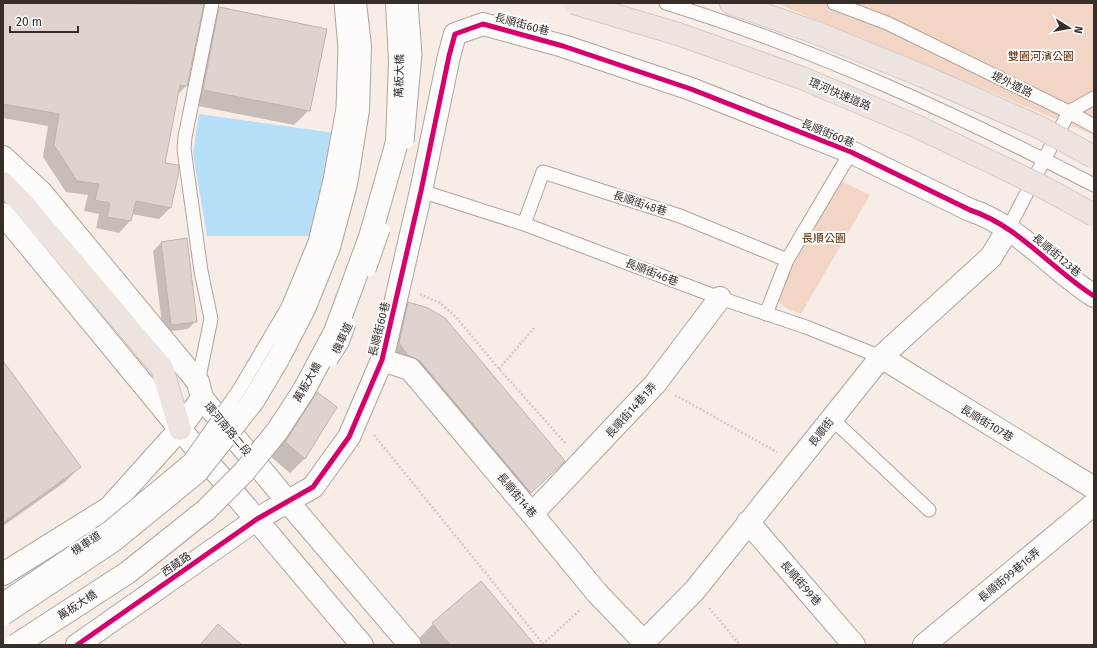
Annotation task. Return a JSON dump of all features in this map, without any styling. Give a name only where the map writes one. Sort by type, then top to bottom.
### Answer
[{"type":"highway","name":"環河快速道路","points":[[574,3],[678,34],[802,78],[918,127],[1045,188],[1094,216]]},
{"type":"highway","points":[[732,3],[817,33],[925,77],[1039,127],[1094,157]]},
{"type":"highway","points":[[3,183],[24,205],[162,368],[180,429]]},
{"type":"street","points":[[3,614],[114,540],[197,472],[254,401],[304,309],[329,247],[346,184],[358,110],[360,46],[355,3]]},
{"type":"street","name":"萬板大橋","points":[[16,645],[127,572],[206,510],[244,472],[278,430],[304,390],[334,332],[370,237],[397,142],[400,62],[397,3]]},
{"type":"street","name":"長順街60巷","points":[[288,502],[313,487],[349,437],[382,360],[455,34],[483,24],[563,46],[691,89],[851,152],[970,210],[985,214],[1008,229]]},
{"type":"street","name":"環河南路二段","points":[[3,157],[41,192],[288,502],[410,645]]},
{"type":"street","points":[[3,214],[180,429],[362,645]]},
{"type":"street","name":"長順街123巷","points":[[1008,229],[1027,242],[1078,286],[1094,296]]},
{"type":"street","name":"長順街","points":[[644,644],[695,590],[881,357],[991,257],[1008,229]]},
{"type":"street","name":"長順街14巷1弄","points":[[532,514],[582,463],[655,384],[720,298]]},
{"type":"street","name":"長順街107巷","points":[[881,357],[1094,488]]},
{"type":"street","name":"長順街14巷","points":[[382,360],[410,369],[597,593],[644,644]]},
{"type":"street","points":[[3,574],[109,508],[180,429],[200,390]]},
{"type":"street","name":"西藏路","points":[[77,645],[257,519],[288,502]]},
{"type":"street","name":"長順街99巷16弄","points":[[924,645],[1094,504]]},
{"type":"street","name":"長順街99巷","points":[[748,522],[854,645]]},
{"type":"lane","points":[[200,390],[211,319],[201,271],[184,150],[185,137],[212,3]]},
{"type":"lane","name":"機車道","points":[[3,599],[107,529],[190,460],[239,390],[288,307],[315,242],[330,180],[343,108],[346,48],[341,3]]},
{"type":"lane","name":"機車道","points":[[33,645],[104,598],[188,538],[272,455],[342,343],[378,248],[407,145],[415,54],[412,3]]},
{"type":"lane","points":[[666,3],[786,43],[910,95],[1044,159],[1094,185]]},
{"type":"lane","name":"堤外道路","points":[[834,3],[887,23],[1069,112],[1094,126]]},
{"type":"lane","points":[[1008,229],[1069,112],[1094,98]]},
{"type":"lane","points":[[766,314],[787,260],[851,152]]},
{"type":"lane","name":"長順街48巷","points":[[524,224],[542,172],[680,216],[787,260]]},
{"type":"lane","name":"長順街46巷","points":[[421,191],[524,224],[881,357]]},
{"type":"lane","points":[[832,418],[929,510]]},
{"type":"path","points":[[400,285],[440,303],[456,317],[499,369],[582,463]]},
{"type":"path","points":[[499,369],[534,328]]},
{"type":"path","points":[[655,384],[797,463]]},
{"type":"path","points":[[358,416],[543,644],[597,593]]},
{"type":"path","points":[[695,590],[740,645]]},
{"type":"green space","name":"雙園河濱公園","points":[[775,3],[1094,3],[1094,135]]},
{"type":"green space","name":"長順公園","points":[[837,179],[870,195],[801,314],[782,305],[779,302],[777,294],[803,248],[798,245]]},
{"type":"water","points":[[199,114],[342,134],[317,236],[207,236],[193,153]]},
{"type":"building","points":[[3,3],[204,4],[187,86],[180,85],[165,163],[178,165],[179,171],[171,208],[136,201],[131,221],[107,217],[110,203],[95,200],[99,184],[77,181],[54,145],[59,114],[3,104]]},
{"type":"building","points":[[219,7],[327,29],[310,111],[203,90]]},
{"type":"building","points":[[187,238],[197,322],[171,325],[161,242]]},
{"type":"building","points":[[408,302],[428,308],[445,318],[565,461],[531,493],[420,361],[408,355],[399,343]]},
{"type":"building","points":[[3,361],[81,467],[3,523]]},
{"type":"building","points":[[317,392],[337,407],[305,459],[285,442]]},
{"type":"building","points":[[481,581],[535,645],[450,645],[432,623]]},
{"type":"building","points":[[218,624],[242,645],[200,645]]},
{"type":"cycle path","points":[[77,645],[257,519],[313,487],[349,437],[382,360],[455,34],[483,24],[563,46],[691,89],[851,152],[1004,226],[1094,296]]}]
